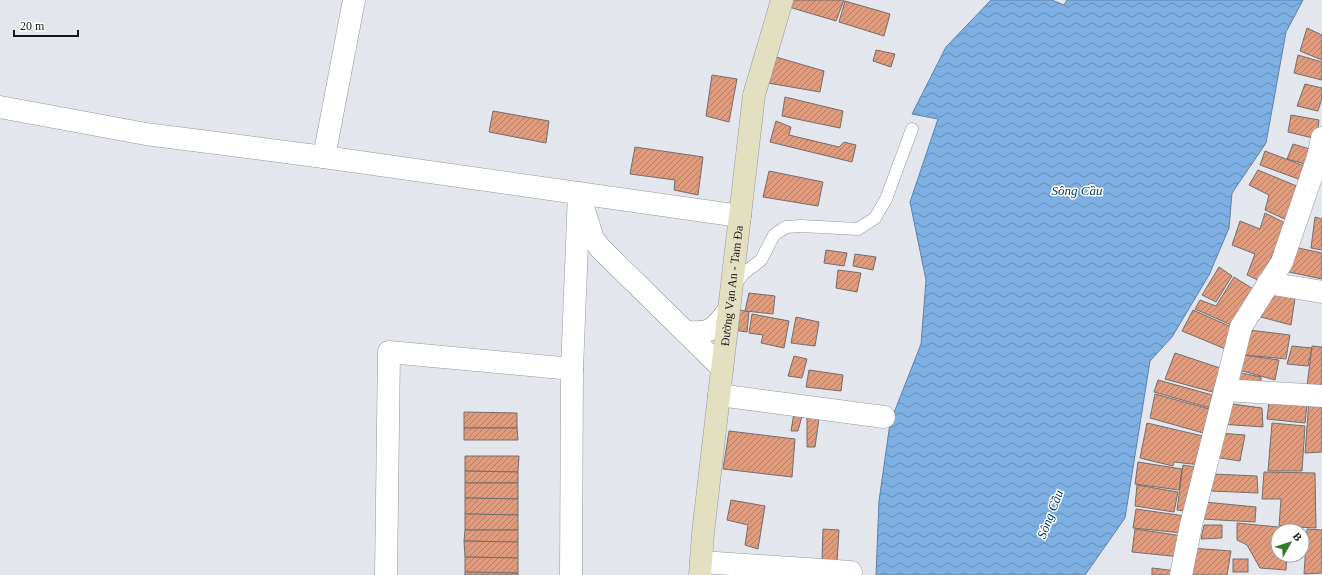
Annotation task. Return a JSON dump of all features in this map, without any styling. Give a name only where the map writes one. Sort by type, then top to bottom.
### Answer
[{"type":"main road","name":"Đường Vạn An - Tam Đa","points":[[701,569],[703,533],[754,95],[782,0]]},
{"type":"street","points":[[324,157],[354,0]]},
{"type":"street","points":[[0,107],[146,134],[324,157],[740,216]]},
{"type":"street","points":[[1181,575],[1191,525],[1241,327],[1282,262],[1321,151]]},
{"type":"street","points":[[579,193],[593,239],[601,249],[722,368]]},
{"type":"street","points":[[571,575],[572,369],[579,193]]},
{"type":"street","points":[[1268,283],[1322,292]]},
{"type":"street","points":[[686,332],[701,333],[712,330],[728,311]]},
{"type":"street","points":[[386,575],[389,352],[572,369]]},
{"type":"street","points":[[1225,390],[1322,396]]},
{"type":"street","points":[[719,395],[884,417]]},
{"type":"street","points":[[701,569],[851,572]]},
{"type":"lane","points":[[731,289],[743,274],[761,260],[774,235],[786,227],[801,226],[858,229],[875,218],[886,199],[912,129]]},
{"type":"water","name":"Sông Cầu","points":[[991,0],[1052,0],[1064,5],[1067,0],[1303,0],[1286,32],[1266,143],[1232,193],[1229,228],[1209,275],[1172,337],[1150,361],[1125,518],[1085,575],[876,575],[879,501],[890,423],[921,344],[926,280],[910,202],[938,119],[912,114],[946,47]]},
{"type":"building","points":[[791,0],[844,0],[836,21],[789,7]]},
{"type":"building","points":[[845,1],[890,14],[884,36],[839,22]]},
{"type":"building","points":[[1307,28],[1322,35],[1322,60],[1300,51]]},
{"type":"building","points":[[876,50],[895,54],[891,67],[873,61]]},
{"type":"building","points":[[1298,55],[1322,62],[1322,80],[1294,73]]},
{"type":"building","points":[[776,57],[824,71],[820,92],[768,83]]},
{"type":"building","points":[[712,75],[737,79],[729,122],[706,116]]},
{"type":"building","points":[[1305,84],[1322,88],[1322,98],[1318,111],[1297,106]]},
{"type":"building","points":[[785,97],[843,111],[840,128],[782,116]]},
{"type":"building","points":[[493,111],[549,121],[546,143],[489,132]]},
{"type":"building","points":[[1291,115],[1319,120],[1317,139],[1288,132]]},
{"type":"building","points":[[776,121],[791,127],[789,135],[839,147],[844,142],[856,145],[852,162],[770,142]]},
{"type":"building","points":[[1293,144],[1313,150],[1309,165],[1287,159]]},
{"type":"building","points":[[635,147],[703,157],[698,195],[674,190],[675,180],[630,174]]},
{"type":"building","points":[[1265,151],[1307,167],[1301,180],[1260,165]]},
{"type":"building","points":[[1258,170],[1299,187],[1289,221],[1265,210],[1269,195],[1249,185]]},
{"type":"building","points":[[769,171],[823,182],[818,206],[763,197]]},
{"type":"building","points":[[1265,213],[1287,224],[1260,281],[1247,275],[1255,254],[1232,245],[1240,221],[1260,229]]},
{"type":"building","points":[[1315,217],[1322,219],[1322,250],[1311,248]]},
{"type":"building","points":[[1289,246],[1322,253],[1322,279],[1284,271]]},
{"type":"building","points":[[826,250],[847,253],[844,266],[824,263]]},
{"type":"building","points":[[855,254],[876,257],[873,270],[853,266]]},
{"type":"building","points":[[1219,267],[1232,276],[1216,302],[1202,295]]},
{"type":"building","points":[[838,270],[861,273],[857,292],[836,288]]},
{"type":"building","points":[[1234,277],[1258,292],[1238,328],[1195,309],[1200,300],[1216,306]]},
{"type":"building","points":[[749,293],[775,296],[773,314],[745,311]]},
{"type":"building","points":[[1267,293],[1295,298],[1291,325],[1257,316]]},
{"type":"building","points":[[736,309],[749,312],[747,332],[733,330]]},
{"type":"building","points":[[1193,310],[1236,329],[1228,350],[1182,331]]},
{"type":"building","points":[[752,314],[789,321],[784,348],[761,343],[763,335],[749,333]]},
{"type":"building","points":[[796,317],[819,322],[815,346],[791,343]]},
{"type":"building","points":[[1249,330],[1290,335],[1286,359],[1245,355]]},
{"type":"building","points":[[1292,346],[1312,348],[1308,366],[1287,364]]},
{"type":"building","points":[[1312,346],[1322,347],[1322,395],[1306,394]]},
{"type":"building","points":[[1175,353],[1223,369],[1216,393],[1165,379]]},
{"type":"building","points":[[1243,355],[1279,360],[1275,380],[1239,370]]},
{"type":"building","points":[[794,356],[807,359],[802,378],[788,376]]},
{"type":"building","points":[[809,370],[843,375],[841,391],[806,387]]},
{"type":"building","points":[[1236,372],[1261,377],[1261,389],[1233,388]]},
{"type":"building","points":[[1158,380],[1216,396],[1214,409],[1154,392]]},
{"type":"building","points":[[1155,394],[1213,410],[1207,434],[1150,418]]},
{"type":"building","points":[[1270,394],[1307,405],[1305,423],[1267,419]]},
{"type":"building","points":[[1309,400],[1322,400],[1322,452],[1305,453]]},
{"type":"building","points":[[1225,403],[1262,408],[1263,427],[1220,424]]},
{"type":"building","points":[[795,407],[820,411],[815,447],[807,447],[807,418],[802,416],[798,431],[791,431]]},
{"type":"building","points":[[464,412],[517,413],[517,428],[464,428]]},
{"type":"building","points":[[1147,423],[1207,437],[1201,465],[1174,462],[1173,466],[1140,458]]},
{"type":"building","points":[[1272,423],[1305,426],[1302,471],[1268,471]]},
{"type":"building","points":[[464,428],[517,428],[518,440],[464,440]]},
{"type":"building","points":[[729,431],[795,439],[792,477],[723,469]]},
{"type":"building","points":[[1219,433],[1245,435],[1240,461],[1214,457]]},
{"type":"building","points":[[465,456],[519,456],[518,472],[465,471]]},
{"type":"building","points":[[1138,462],[1182,469],[1179,490],[1135,484]]},
{"type":"building","points":[[1183,465],[1201,468],[1193,512],[1177,510]]},
{"type":"building","points":[[465,471],[518,472],[518,483],[465,483]]},
{"type":"building","points":[[1264,472],[1315,473],[1316,528],[1310,528],[1310,523],[1279,523],[1281,499],[1262,499]]},
{"type":"building","points":[[1213,474],[1257,476],[1258,493],[1211,491]]},
{"type":"building","points":[[465,483],[518,483],[518,499],[465,498]]},
{"type":"building","points":[[1137,485],[1178,492],[1174,512],[1135,506]]},
{"type":"building","points":[[465,498],[518,499],[518,515],[465,514]]},
{"type":"building","points":[[731,500],[765,506],[758,549],[745,545],[748,525],[727,520]]},
{"type":"building","points":[[1204,502],[1256,507],[1255,522],[1202,519]]},
{"type":"building","points":[[1136,509],[1185,516],[1182,533],[1133,528]]},
{"type":"building","points":[[465,514],[518,515],[518,530],[465,530]]},
{"type":"building","points":[[1237,523],[1270,526],[1270,563],[1286,563],[1286,570],[1260,568],[1247,545],[1237,540]]},
{"type":"building","points":[[1204,525],[1222,525],[1222,538],[1201,539]]},
{"type":"building","points":[[823,529],[839,530],[837,562],[822,561]]},
{"type":"building","points":[[1135,529],[1183,536],[1181,557],[1132,552]]},
{"type":"building","points":[[1310,529],[1322,530],[1322,573],[1304,574],[1305,563],[1310,563]]},
{"type":"building","points":[[465,530],[518,530],[518,542],[464,541]]},
{"type":"building","points":[[464,541],[518,542],[518,558],[465,557]]},
{"type":"building","points":[[1191,548],[1231,551],[1227,575],[1188,575]]},
{"type":"building","points":[[465,557],[518,558],[518,573],[465,572]]},
{"type":"building","points":[[1233,559],[1248,559],[1248,572],[1233,572]]},
{"type":"building","points":[[1152,568],[1177,571],[1176,575],[1152,575]]},
{"type":"building","points":[[465,572],[518,573],[518,575],[465,575]]}]
